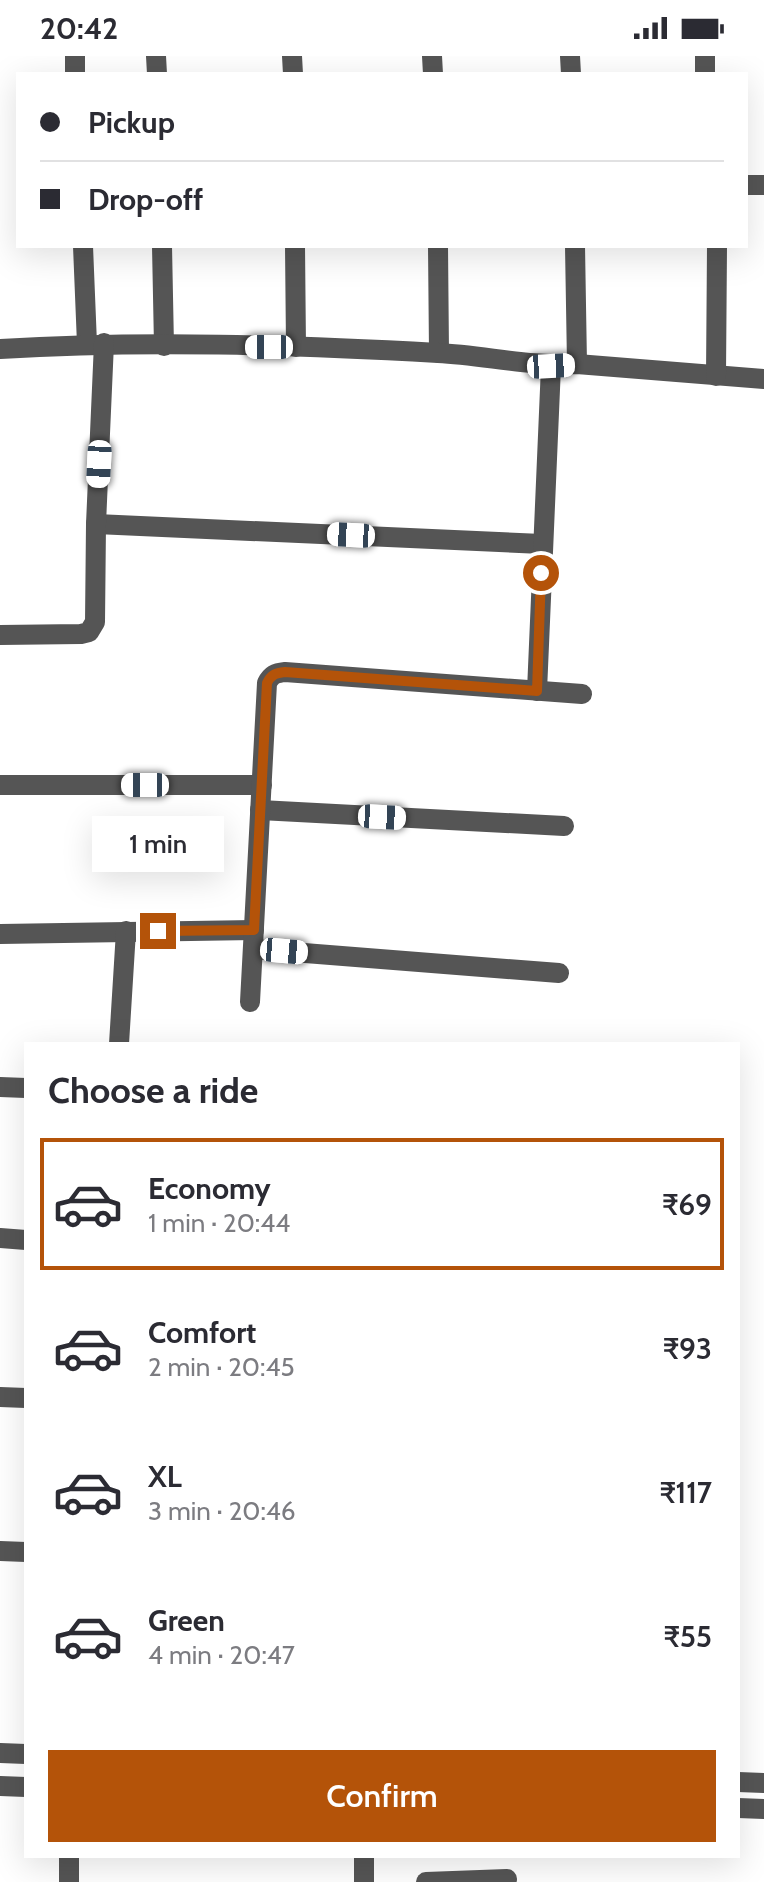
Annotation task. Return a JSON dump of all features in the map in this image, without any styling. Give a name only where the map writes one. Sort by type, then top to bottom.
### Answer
[{"type":"street","points":[[0,635],[89,632],[95,622],[96,344],[83,248]]},
{"type":"street","points":[[162,248],[164,346]]},
{"type":"street","points":[[295,248],[296,347]]},
{"type":"street","points":[[438,248],[439,353]]},
{"type":"street","points":[[575,248],[577,364]]},
{"type":"street","points":[[716,376],[717,248]]},
{"type":"street","points":[[0,349],[96,344],[296,347],[439,353],[551,366],[577,364],[764,379]]},
{"type":"street","points":[[537,691],[551,366]]},
{"type":"street","points":[[96,524],[542,544]]},
{"type":"street","points":[[250,1002],[267,683],[276,673],[582,694]]},
{"type":"street","points":[[0,785],[262,785]]},
{"type":"street","points":[[260,810],[564,826]]},
{"type":"street","points":[[119,1042],[126,931]]},
{"type":"street","points":[[0,934],[126,931],[254,939],[559,973]]},
{"type":"street","points":[[0,1087],[24,1088]]},
{"type":"street","points":[[0,1238],[24,1240]]},
{"type":"street","points":[[0,1397],[24,1398]]},
{"type":"street","points":[[0,1551],[24,1552]]},
{"type":"street","points":[[0,1753],[24,1754]]},
{"type":"street","points":[[740,1782],[764,1783]]},
{"type":"street","points":[[0,1786],[24,1787]]},
{"type":"street","points":[[740,1808],[764,1809]]},
{"type":"street","points":[[69,1858],[69,1882]]},
{"type":"street","points":[[364,1858],[364,1882]]},
{"type":"street","points":[[426,1882],[507,1879]]},
{"type":"route","points":[[158,931],[254,930],[267,683],[270,677],[285,672],[537,691],[541,573]]}]
